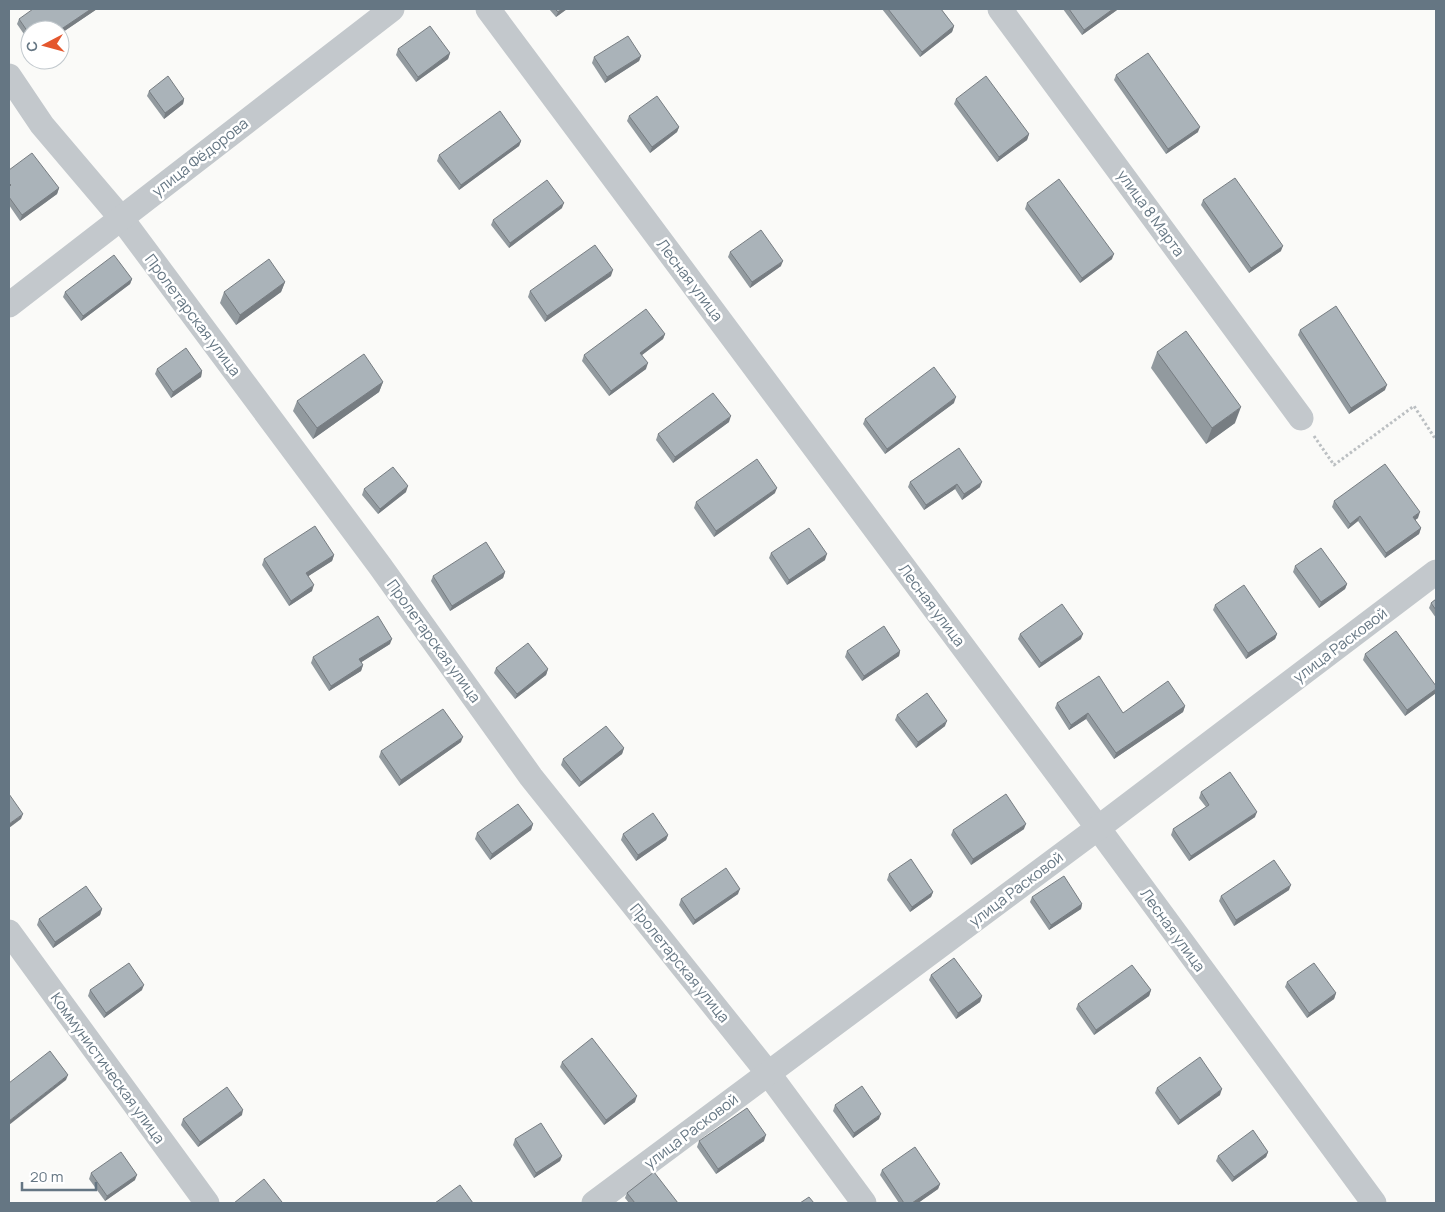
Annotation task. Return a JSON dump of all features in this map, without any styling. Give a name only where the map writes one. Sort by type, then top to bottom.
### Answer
[{"type":"street","name":"улица Фёдорова","points":[[9,305],[392,9]]},
{"type":"street","name":"Лесная улица","points":[[488,9],[1098,828],[1374,1203]]},
{"type":"street","name":"улица 8 Марта","points":[[1000,9],[1301,418]]},
{"type":"street","name":"Пролетарская улица","points":[[9,76],[42,125],[121,218],[380,566],[531,776],[768,1073],[864,1203]]},
{"type":"street","name":"улица Расковой","points":[[594,1203],[1098,828],[1436,572]]},
{"type":"street","name":"Коммунистическая улица","points":[[9,932],[207,1203]]},
{"type":"path","points":[[1301,418],[1334,465],[1414,406],[1436,440]]},
{"type":"building","points":[[33,9],[91,9],[70,23],[70,20],[19,19]]},
{"type":"building","points":[[888,9],[941,9],[954,26],[922,52]]},
{"type":"building","points":[[1069,9],[1113,9],[1084,30]]},
{"type":"building","points":[[430,26],[450,53],[418,77],[398,49]]},
{"type":"building","points":[[628,36],[641,56],[607,77],[594,57]]},
{"type":"building","points":[[1148,53],[1200,127],[1168,149],[1116,75]]},
{"type":"building","points":[[168,76],[184,99],[165,113],[149,91]]},
{"type":"building","points":[[986,76],[1029,134],[999,157],[956,99]]},
{"type":"building","points":[[657,96],[679,127],[652,147],[629,116]]},
{"type":"building","points":[[500,111],[521,141],[461,185],[439,155]]},
{"type":"building","points":[[32,153],[59,188],[22,215],[9,197],[9,187],[11,185],[9,183],[9,170]]},
{"type":"building","points":[[1235,178],[1283,246],[1251,268],[1203,200]]},
{"type":"building","points":[[1059,179],[1114,254],[1082,278],[1027,203]]},
{"type":"building","points":[[547,180],[564,203],[510,243],[493,220]]},
{"type":"building","points":[[761,230],[783,261],[752,282],[730,252]]},
{"type":"building","points":[[595,245],[613,270],[547,316],[530,291]]},
{"type":"building","points":[[114,255],[132,279],[83,316],[65,292]]},
{"type":"building","points":[[269,259],[285,282],[240,315],[224,292]]},
{"type":"building","points":[[1336,306],[1387,385],[1351,408],[1300,330]]},
{"type":"building","points":[[646,309],[665,334],[640,353],[648,363],[611,391],[584,355]]},
{"type":"building","points":[[1186,331],[1241,407],[1212,428],[1157,352]]},
{"type":"building","points":[[186,348],[202,371],[173,392],[157,369]]},
{"type":"building","points":[[364,354],[383,382],[317,428],[297,401]]},
{"type":"building","points":[[934,367],[956,397],[887,449],[865,419]]},
{"type":"building","points":[[713,393],[731,416],[675,457],[658,434]]},
{"type":"building","points":[[959,448],[982,482],[964,494],[957,484],[926,505],[910,482]]},
{"type":"building","points":[[757,459],[777,488],[716,531],[696,502]]},
{"type":"building","points":[[1385,464],[1420,512],[1413,517],[1421,528],[1386,553],[1360,516],[1350,524],[1334,501]]},
{"type":"building","points":[[393,467],[408,486],[380,509],[364,489]]},
{"type":"building","points":[[315,526],[334,555],[306,573],[314,585],[291,601],[264,559]]},
{"type":"building","points":[[809,528],[827,554],[789,580],[771,553]]},
{"type":"building","points":[[486,542],[505,572],[452,606],[433,576]]},
{"type":"building","points":[[1321,548],[1347,584],[1321,602],[1295,566]]},
{"type":"building","points":[[1244,585],[1277,634],[1248,653],[1215,605]]},
{"type":"building","points":[[1436,599],[1436,610],[1431,603]]},
{"type":"building","points":[[1062,604],[1083,634],[1041,663],[1020,634]]},
{"type":"building","points":[[378,616],[392,639],[359,659],[363,665],[331,686],[313,657]]},
{"type":"building","points":[[884,626],[900,651],[864,676],[847,651]]},
{"type":"building","points":[[1396,631],[1436,686],[1436,689],[1407,710],[1365,654]]},
{"type":"building","points":[[528,643],[548,669],[517,694],[496,668]]},
{"type":"building","points":[[1099,676],[1123,713],[1168,681],[1185,706],[1116,753],[1088,713],[1071,725],[1057,703]]},
{"type":"building","points":[[927,693],[947,721],[918,742],[897,715]]},
{"type":"building","points":[[443,709],[463,737],[401,780],[381,751]]},
{"type":"building","points":[[606,726],[624,748],[581,782],[563,759]]},
{"type":"building","points":[[1230,772],[1257,812],[1191,856],[1173,829],[1209,805],[1201,792]]},
{"type":"building","points":[[9,794],[23,814],[9,824]]},
{"type":"building","points":[[1006,794],[1026,824],[973,859],[953,830]]},
{"type":"building","points":[[518,804],[533,824],[492,854],[477,833]]},
{"type":"building","points":[[653,813],[668,835],[638,855],[623,834]]},
{"type":"building","points":[[911,859],[933,892],[912,907],[889,874]]},
{"type":"building","points":[[1274,860],[1291,885],[1236,920],[1221,896]]},
{"type":"building","points":[[726,868],[740,889],[695,920],[681,899]]},
{"type":"building","points":[[1064,876],[1082,904],[1051,925],[1032,897]]},
{"type":"building","points":[[86,886],[102,909],[55,942],[39,919]]},
{"type":"building","points":[[954,958],[982,996],[958,1013],[931,975]]},
{"type":"building","points":[[129,963],[144,985],[106,1013],[90,990]]},
{"type":"building","points":[[1314,963],[1336,993],[1309,1013],[1287,982]]},
{"type":"building","points":[[1132,965],[1151,990],[1096,1030],[1078,1004]]},
{"type":"building","points":[[592,1038],[637,1096],[606,1120],[562,1062]]},
{"type":"building","points":[[50,1051],[68,1075],[9,1121],[9,1083]]},
{"type":"building","points":[[1200,1057],[1222,1089],[1180,1120],[1157,1088]]},
{"type":"building","points":[[862,1086],[881,1114],[854,1133],[835,1105]]},
{"type":"building","points":[[227,1087],[243,1110],[200,1142],[183,1119]]},
{"type":"building","points":[[747,1108],[766,1135],[718,1169],[699,1141]]},
{"type":"building","points":[[541,1123],[562,1156],[536,1173],[515,1139]]},
{"type":"building","points":[[1253,1130],[1268,1152],[1234,1177],[1218,1156]]},
{"type":"building","points":[[915,1147],[940,1184],[912,1203],[904,1203],[882,1170]]},
{"type":"building","points":[[121,1152],[137,1175],[107,1196],[91,1173]]},
{"type":"building","points":[[654,1172],[678,1203],[635,1203],[627,1193]]},
{"type":"building","points":[[264,1179],[282,1202],[234,1203]]},
{"type":"building","points":[[460,1185],[473,1203],[435,1203]]},
{"type":"building","points":[[809,1197],[814,1203],[800,1203]]}]
